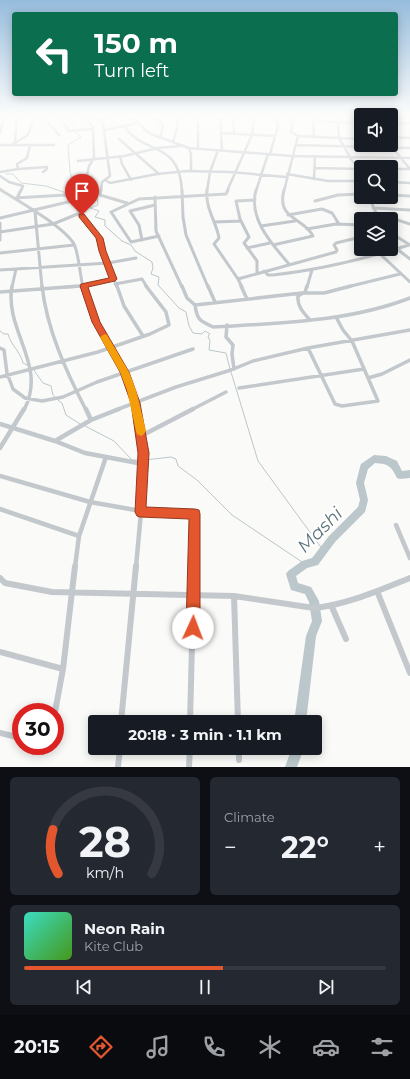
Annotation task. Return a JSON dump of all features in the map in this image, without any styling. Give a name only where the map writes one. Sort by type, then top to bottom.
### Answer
[{"type":"street","points":[[18,169],[17,164],[27,158],[29,151]]},
{"type":"street","points":[[78,185],[87,175],[89,166],[94,159],[94,151]]},
{"type":"street","points":[[107,151],[110,176],[102,182],[100,195],[127,203]]},
{"type":"street","points":[[131,151],[142,158],[159,174]]},
{"type":"street","points":[[78,161],[134,154],[147,151]]},
{"type":"street","points":[[162,151],[172,159],[179,171],[182,182],[186,234],[215,302]]},
{"type":"street","points":[[190,151],[191,171]]},
{"type":"street","points":[[218,151],[211,171],[206,195],[208,209],[219,238],[214,244],[238,279],[247,299]]},
{"type":"street","points":[[222,151],[292,156],[410,158]]},
{"type":"street","points":[[270,151],[261,174],[255,194],[255,200],[261,226],[272,244],[289,264]]},
{"type":"street","points":[[247,248],[312,236],[312,232],[295,221],[283,208],[282,198],[294,151]]},
{"type":"street","points":[[347,151],[354,161]]},
{"type":"street","points":[[159,236],[131,242],[111,212],[139,198],[226,194],[235,172],[246,152]]},
{"type":"street","points":[[396,152],[410,169]]},
{"type":"street","points":[[120,156],[122,164],[131,180]]},
{"type":"street","points":[[314,179],[316,168],[315,156]]},
{"type":"street","points":[[0,172],[46,167],[47,170],[43,172]]},
{"type":"street","points":[[316,168],[354,169]]},
{"type":"street","points":[[398,169],[410,169]]},
{"type":"street","points":[[105,180],[109,184],[179,171],[211,171],[354,181]]},
{"type":"street","points":[[0,176],[10,182],[23,186],[15,198]]},
{"type":"street","points":[[398,182],[410,183]]},
{"type":"street","points":[[0,189],[53,224],[66,235],[74,245],[83,286],[96,322],[124,372],[136,403],[141,436],[143,464],[141,511],[122,715]]},
{"type":"street","points":[[315,202],[338,194],[354,194]]},
{"type":"street","points":[[15,198],[65,195],[71,197],[94,233],[100,238],[103,251],[124,306],[143,336]]},
{"type":"street","points":[[398,196],[410,196]]},
{"type":"street","points":[[154,197],[155,223],[159,236],[187,298],[195,305],[197,317],[202,322],[213,327],[262,324],[336,316],[386,307],[410,298]]},
{"type":"street","points":[[255,200],[236,200],[241,221],[249,236],[244,243],[257,261],[257,273]]},
{"type":"street","points":[[0,218],[74,202]]},
{"type":"street","points":[[372,204],[375,212]]},
{"type":"street","points":[[142,240],[139,225],[130,211],[155,205]]},
{"type":"street","points":[[373,208],[410,210]]},
{"type":"street","points":[[288,215],[322,209],[332,213],[339,224]]},
{"type":"street","points":[[33,211],[44,303],[62,362],[91,420]]},
{"type":"street","points":[[0,232],[53,224],[80,213]]},
{"type":"street","points":[[398,220],[410,224]]},
{"type":"street","points":[[214,222],[241,221]]},
{"type":"street","points":[[261,226],[295,221]]},
{"type":"street","points":[[0,223],[0,240]]},
{"type":"street","points":[[307,229],[339,224],[354,225]]},
{"type":"street","points":[[398,238],[409,245]]},
{"type":"street","points":[[238,279],[336,252],[337,250],[334,245],[336,243],[354,239]]},
{"type":"street","points":[[0,254],[38,248],[74,245]]},
{"type":"street","points":[[398,249],[409,245]]},
{"type":"street","points":[[398,250],[410,259]]},
{"type":"street","points":[[264,271],[268,275],[273,275],[312,270],[333,267],[373,256]]},
{"type":"street","points":[[382,256],[410,282]]},
{"type":"street","points":[[0,270],[79,265],[136,258]]},
{"type":"street","points":[[0,448],[29,400],[32,391],[29,362],[11,311],[11,292],[16,269]]},
{"type":"street","points":[[309,319],[298,306],[298,296],[305,292],[312,270]]},
{"type":"street","points":[[195,305],[302,293],[324,292],[400,274]]},
{"type":"street","points":[[0,292],[83,286],[113,279]]},
{"type":"street","points":[[0,377],[30,371],[111,348],[169,324],[166,312],[150,293],[142,279],[115,284]]},
{"type":"street","points":[[308,348],[333,401],[342,406],[378,401],[352,341],[343,330],[336,316]]},
{"type":"street","points":[[228,325],[226,337],[233,345],[231,370]]},
{"type":"street","points":[[55,441],[91,420],[189,382],[231,370],[253,361],[308,348],[410,330]]},
{"type":"street","points":[[0,348],[4,350],[8,376],[12,388],[29,400],[53,400],[124,372],[193,349]]},
{"type":"street","points":[[368,378],[382,374],[410,360]]},
{"type":"street","points":[[239,388],[364,369]]},
{"type":"street","points":[[141,436],[226,392]]},
{"type":"street","points":[[0,424],[55,441],[79,451],[143,464]]},
{"type":"street","points":[[57,703],[63,669],[79,536],[106,457]]},
{"type":"street","points":[[0,476],[90,502],[141,511],[195,514],[190,715]]},
{"type":"street","points":[[0,509],[79,536]]},
{"type":"street","points":[[396,525],[410,558]]},
{"type":"street","points":[[0,578],[5,582],[52,592],[234,596],[314,608],[324,607],[376,591],[410,578]]},
{"type":"street","points":[[376,591],[410,673]]},
{"type":"street","points":[[234,596],[238,715]]},
{"type":"street","points":[[331,605],[346,639]]},
{"type":"street","points":[[0,652],[63,669]]},
{"type":"street","points":[[0,733],[12,736]]},
{"type":"street","points":[[118,767],[119,755]]},
{"type":"street","points":[[189,767],[190,755]]},
{"type":"street","points":[[239,755],[239,760]]},
{"type":"waterway","points":[[68,151],[70,172],[76,191],[81,195],[97,197],[98,205],[90,208],[99,211],[95,217],[105,220],[105,226],[122,241],[131,245],[135,251],[152,262],[153,268],[151,274],[159,277],[158,285],[179,308],[186,312],[189,326],[193,333],[202,334],[205,331],[210,334],[208,336],[210,341],[209,350],[226,353],[230,369]]},
{"type":"waterway","points":[[6,174],[13,174],[21,183],[46,186],[72,195],[78,194]]},
{"type":"waterway","points":[[0,331],[4,334],[8,334],[23,363],[27,365]]},
{"type":"waterway","points":[[33,369],[43,383],[51,386],[53,395],[56,398]]},
{"type":"waterway","points":[[231,372],[258,461],[323,550]]},
{"type":"waterway","points":[[58,400],[62,403],[66,415],[80,424]]},
{"type":"waterway","points":[[85,426],[114,441],[132,460],[142,460]]},
{"type":"waterway","points":[[145,460],[171,457],[176,459],[178,466],[197,480],[232,515],[305,564]]},
{"type":"waterway","name":"Mashi","points":[[301,715],[311,636],[317,621],[314,601],[308,590],[294,587],[291,574],[305,564],[315,562],[332,539],[362,509],[364,500],[360,483],[364,467],[374,459],[386,460],[394,464],[400,475],[410,474]]},
{"type":"waterway","name":"Mashi","points":[[291,767],[295,755]]},
{"type":"slow traffic","points":[[105,337],[132,390],[141,431]]},
{"type":"route","points":[[82,215],[94,233],[100,238],[113,279],[83,286],[96,322],[124,372],[136,403],[144,453],[140,512],[195,514],[193,628]]}]
